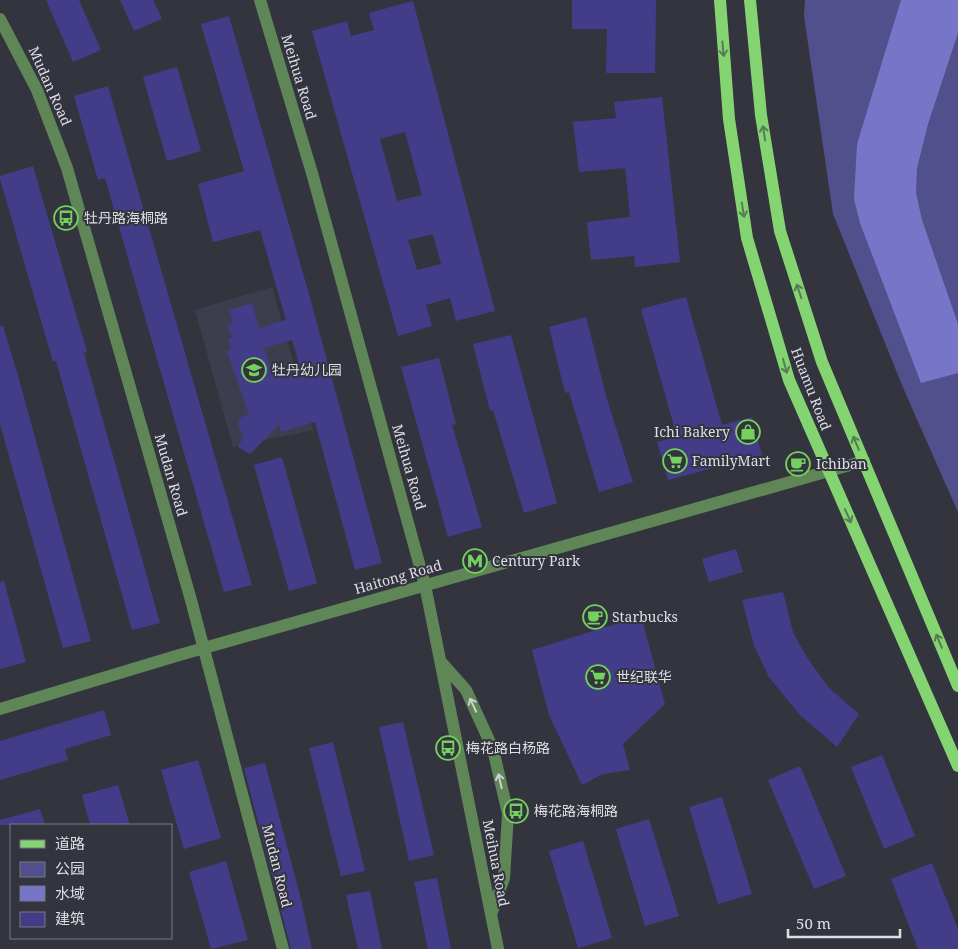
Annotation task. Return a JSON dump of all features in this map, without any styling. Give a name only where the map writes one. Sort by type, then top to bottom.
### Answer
[{"type":"main road","name":"Huamu Road","points":[[720,0],[729,119],[747,238],[789,380],[958,766]]},
{"type":"main road","name":"Huamu Road","points":[[750,0],[761,115],[780,231],[822,362],[958,686]]},
{"type":"street","name":"Meihua Road","points":[[260,0],[312,173],[425,585],[498,949]]},
{"type":"street","name":"Mudan Road","points":[[0,19],[38,90],[67,168],[204,648],[283,949]]},
{"type":"street","name":"Haitong Road","points":[[0,709],[204,648],[864,461]]},
{"type":"street","points":[[442,663],[466,690],[493,749],[508,814],[504,878],[491,914]]},
{"type":"shaded area","name":"牡丹幼儿园","points":[[272,287],[313,430],[233,447],[195,310]]},
{"type":"green space","points":[[805,0],[958,0],[958,512],[904,390],[833,214],[804,16]]},
{"type":"water","points":[[901,0],[958,0],[958,33],[928,124],[917,168],[916,193],[922,220],[958,324],[958,373],[921,383],[860,223],[854,199],[857,144]]},
{"type":"building","points":[[46,0],[79,0],[101,50],[73,62]]},
{"type":"building","points":[[120,0],[153,0],[162,19],[134,31]]},
{"type":"building","points":[[572,0],[656,0],[655,73],[606,73],[607,29],[572,29]]},
{"type":"building","points":[[413,1],[495,311],[456,321],[450,298],[426,305],[432,326],[398,336],[312,31],[347,21],[351,36],[374,30],[369,13]],"holes":[[[405,132],[422,195],[397,201],[380,139]],[[433,234],[441,264],[417,270],[408,240]]]},
{"type":"building","points":[[229,16],[309,294],[382,563],[355,570],[315,422],[281,432],[279,425],[250,454],[238,447],[243,438],[238,424],[241,417],[249,415],[227,351],[231,349],[228,339],[232,338],[228,325],[233,324],[229,310],[252,303],[259,328],[286,320],[260,230],[213,242],[198,184],[244,171],[201,24]],"holes":[[[292,340],[299,364],[272,372],[264,348]]]},
{"type":"building","points":[[177,67],[201,151],[167,161],[143,77]]},
{"type":"building","points":[[108,86],[252,585],[224,592],[105,178],[98,180],[74,96]]},
{"type":"building","points":[[662,97],[680,262],[635,267],[634,256],[591,260],[587,222],[630,217],[625,168],[579,172],[573,122],[616,118],[614,102]]},
{"type":"building","points":[[33,166],[87,352],[84,353],[160,623],[132,630],[56,361],[53,362],[0,179],[0,176]]},
{"type":"building","points":[[686,297],[722,425],[752,417],[762,455],[668,480],[657,442],[677,437],[641,309]]},
{"type":"building","points":[[586,317],[607,399],[633,482],[599,492],[569,392],[565,393],[549,327]]},
{"type":"building","points":[[0,326],[3,326],[17,372],[91,641],[63,648],[0,424]]},
{"type":"building","points":[[511,335],[557,503],[524,513],[493,410],[490,411],[473,344]]},
{"type":"building","points":[[439,358],[456,424],[452,425],[482,527],[448,537],[401,367]]},
{"type":"building","points":[[282,457],[317,583],[289,591],[254,465]]},
{"type":"building","points":[[736,549],[743,572],[709,582],[702,559]]},
{"type":"building","points":[[4,581],[26,662],[0,669],[0,582]]},
{"type":"building","points":[[783,592],[793,632],[806,656],[829,688],[859,714],[837,747],[799,714],[769,677],[754,646],[742,600]]},
{"type":"building","name":"世纪联华","points":[[641,616],[665,704],[623,744],[630,770],[603,774],[582,785],[549,715],[532,650]]},
{"type":"building","points":[[104,710],[111,735],[65,749],[68,760],[0,780],[0,741]]},
{"type":"building","points":[[403,722],[434,855],[409,861],[379,727]]},
{"type":"building","points":[[333,742],[365,871],[341,876],[309,748]]},
{"type":"building","points":[[882,755],[915,836],[884,849],[851,767]]},
{"type":"building","points":[[198,760],[221,838],[184,849],[161,770]]},
{"type":"building","points":[[265,763],[300,895],[312,949],[291,949],[244,768]]},
{"type":"building","points":[[800,766],[846,876],[814,889],[768,780]]},
{"type":"building","points":[[118,785],[130,824],[90,824],[82,795]]},
{"type":"building","points":[[722,797],[752,894],[718,904],[689,807]]},
{"type":"building","points":[[40,809],[45,824],[0,825],[0,820]]},
{"type":"building","points":[[649,819],[679,916],[645,926],[616,829]]},
{"type":"building","points":[[583,841],[612,938],[578,948],[549,851]]},
{"type":"building","points":[[226,861],[248,940],[211,949],[189,872]]},
{"type":"building","points":[[932,863],[958,929],[958,949],[918,949],[891,879]]},
{"type":"building","points":[[437,878],[451,949],[428,949],[414,882]]},
{"type":"building","points":[[370,891],[382,949],[358,949],[346,895]]},
{"type":"place","name":"牡丹路海桐路","points":[[66,218]]},
{"type":"place","name":"牡丹幼儿园","points":[[254,370]]},
{"type":"place","name":"Ichi Bakery","points":[[748,432]]},
{"type":"place","name":"FamilyMart","points":[[675,461]]},
{"type":"place","name":"Ichiban","points":[[798,464]]},
{"type":"place","name":"Century Park","points":[[475,561]]},
{"type":"place","name":"Starbucks","points":[[595,617]]},
{"type":"place","name":"世纪联华","points":[[598,677]]},
{"type":"place","name":"梅花路白杨路","points":[[448,748]]},
{"type":"place","name":"梅花路海桐路","points":[[516,811]]}]
